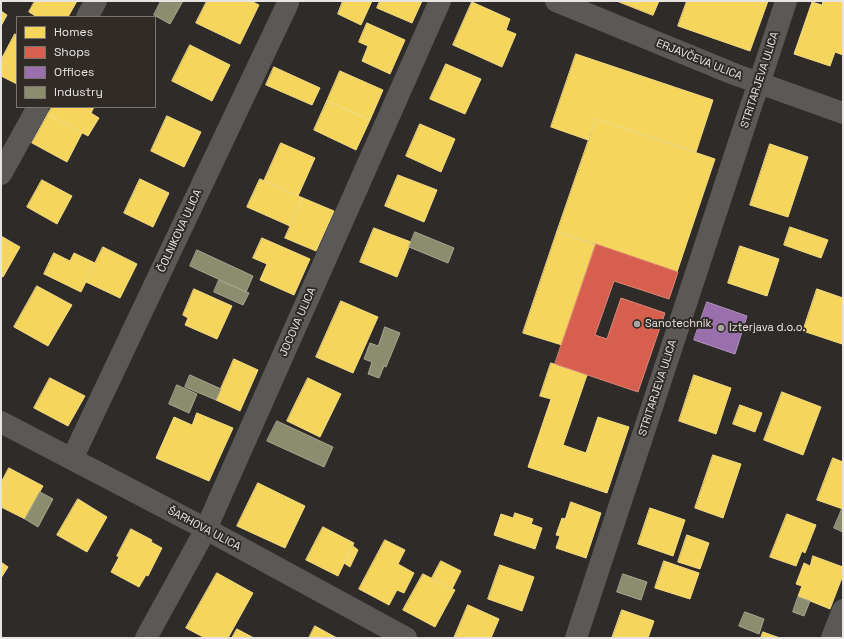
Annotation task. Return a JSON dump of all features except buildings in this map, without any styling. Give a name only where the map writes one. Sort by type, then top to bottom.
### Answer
[{"type":"street","points":[[88,16],[96,1]]},
{"type":"street","name":"JOCOVA ULICA","points":[[146,638],[206,529],[440,1]]},
{"type":"street","name":"ERJAVČEVA ULICA","points":[[556,1],[759,84],[843,113]]},
{"type":"street","name":"STRITARJEVA ULICA","points":[[576,638],[786,1]]},
{"type":"street","name":"ČOLNIKOVA ULICA","points":[[72,459],[288,3]]},
{"type":"street","points":[[1,174],[37,108]]},
{"type":"street","name":"ŠARHOVA ULICA","points":[[1,422],[206,529],[406,638]]},
{"type":"street","points":[[832,638],[843,610]]},
{"type":"place","name":"Sanotechnik","points":[[637,324]]},
{"type":"place","name":"Izterjava d.o.o.","points":[[721,328]]}]
